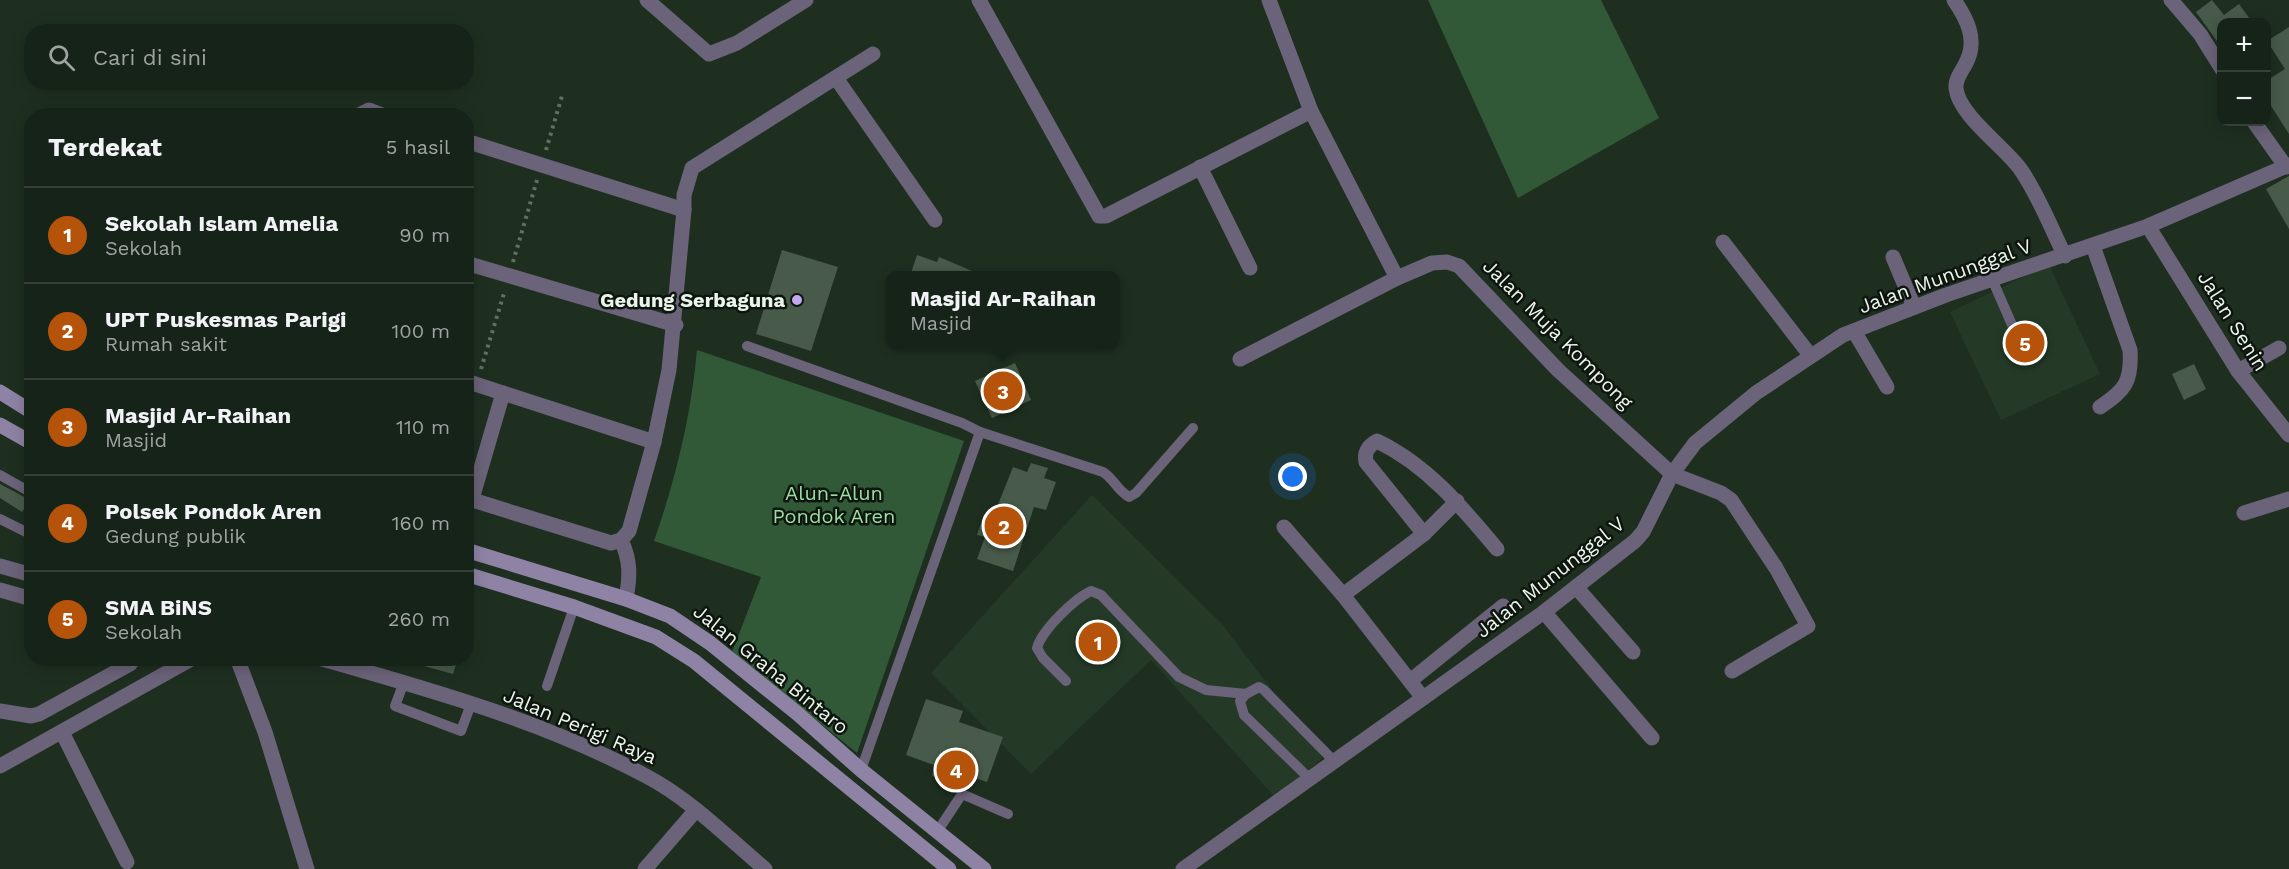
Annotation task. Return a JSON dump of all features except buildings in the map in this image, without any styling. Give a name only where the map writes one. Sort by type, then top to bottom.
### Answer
[{"type":"main road","points":[[0,392],[24,407]]},
{"type":"main road","points":[[0,426],[24,439]]},
{"type":"main road","name":"Jalan Graha Bintaro","points":[[474,552],[626,599],[670,616],[710,643],[798,714],[861,770],[984,869]]},
{"type":"main road","points":[[474,576],[574,607],[656,637],[694,661],[949,869]]},
{"type":"street","points":[[647,0],[709,54],[737,43],[806,0]]},
{"type":"street","points":[[979,0],[1099,216],[1106,216],[1311,111]]},
{"type":"street","points":[[1269,0],[1311,111],[1397,278]]},
{"type":"street","points":[[1954,0],[1966,17],[1971,34],[1968,60],[1957,82],[1958,95],[1979,126],[2021,169],[2065,256]]},
{"type":"street","points":[[2171,0],[2200,34],[2217,61]]},
{"type":"street","points":[[474,500],[611,543],[621,540],[629,531],[654,442],[669,370],[676,325],[684,195],[692,168],[873,54]]},
{"type":"street","points":[[836,78],[935,220]]},
{"type":"street","points":[[2257,126],[2288,166]]},
{"type":"street","points":[[474,144],[684,210]]},
{"type":"street","name":"Jalan Mununggal V","points":[[1183,869],[1544,612],[1644,532],[1672,474],[1695,443],[1719,421],[1810,355],[1854,331],[1914,307],[2148,226],[2288,166]]},
{"type":"street","points":[[1200,167],[1250,268]]},
{"type":"street","name":"Jalan Senin","points":[[2148,226],[2238,371],[2289,435]]},
{"type":"street","points":[[1723,242],[1810,355]]},
{"type":"street","points":[[2093,246],[2130,350],[2131,364],[2122,392],[2100,407]]},
{"type":"street","points":[[1893,257],[1914,307]]},
{"type":"street","name":"Jalan Muja Kompong","points":[[1240,359],[1397,278],[1432,264],[1447,262],[1459,266],[1558,369],[1672,474]]},
{"type":"street","points":[[474,265],[676,325]]},
{"type":"street","points":[[1854,331],[1887,387]]},
{"type":"street","points":[[2238,371],[2279,348]]},
{"type":"street","points":[[474,383],[654,442]]},
{"type":"street","points":[[474,483],[503,393]]},
{"type":"street","points":[[1424,534],[1366,462],[1367,449],[1377,441],[1430,476],[1457,501],[1497,549]]},
{"type":"street","points":[[1672,474],[1721,493],[1731,500],[1807,621],[1806,629],[1732,671]]},
{"type":"street","points":[[2244,513],[2289,499]]},
{"type":"street","points":[[1343,595],[1424,534],[1457,501]]},
{"type":"street","points":[[1284,527],[1343,595],[1423,698]]},
{"type":"street","points":[[621,540],[628,555],[630,574],[626,599]]},
{"type":"street","points":[[0,566],[24,573]]},
{"type":"street","points":[[1576,587],[1633,652]]},
{"type":"street","points":[[0,590],[24,597]]},
{"type":"street","points":[[1410,681],[1503,606]]},
{"type":"street","points":[[1544,612],[1652,738]]},
{"type":"street","points":[[0,711],[31,716],[39,714],[126,666]]},
{"type":"street","points":[[0,766],[179,666]]},
{"type":"street","points":[[240,666],[265,732],[307,869]]},
{"type":"street","name":"Jalan Perigi Raya","points":[[348,666],[523,720],[648,776],[696,810],[765,869]]},
{"type":"street","points":[[62,732],[127,862]]},
{"type":"street","points":[[844,785],[861,770]]},
{"type":"street","points":[[645,869],[696,810]]},
{"type":"lane","points":[[1992,279],[2023,350]]},
{"type":"lane","points":[[747,346],[962,423],[980,432],[1103,472],[1111,477],[1118,490],[1129,497],[1136,493],[1193,428]]},
{"type":"lane","points":[[861,770],[980,432]]},
{"type":"lane","points":[[0,475],[24,488]]},
{"type":"lane","points":[[0,519],[24,531]]},
{"type":"lane","points":[[1066,681],[1043,658],[1037,648],[1040,639],[1061,615],[1082,595],[1090,591],[1101,595],[1179,677],[1206,690],[1246,694]]},
{"type":"lane","points":[[547,686],[574,607]]},
{"type":"lane","points":[[404,682],[395,706],[461,731],[471,704]]},
{"type":"lane","points":[[1310,779],[1244,715],[1240,701],[1246,694],[1259,687],[1264,690],[1334,761]]},
{"type":"lane","points":[[937,832],[963,794],[1008,814]]},
{"type":"path","points":[[474,376],[509,275],[562,96]]},
{"type":"shaded area","points":[[2049,265],[2100,374],[2001,420],[1950,312]]},
{"type":"shaded area","points":[[1092,495],[1222,624],[1323,758],[1275,797],[1151,660],[1031,774],[931,673]]},
{"type":"green space","points":[[1428,0],[1601,0],[1659,118],[1518,198]]},
{"type":"green space","name":"Alun-Alun Pondok Aren","points":[[697,350],[964,441],[857,753],[732,652],[761,577],[654,541],[682,447]]},
{"type":"place","name":"Gedung Serbaguna","points":[[797,300]]},
{"type":"place","name":"SMA BiNS","points":[[2025,343]]},
{"type":"place","name":"Masjid Ar-Raihan","points":[[1003,391]]},
{"type":"place","name":"UPT Puskesmas Parigi","points":[[1004,526]]},
{"type":"place","name":"Sekolah Islam Amelia","points":[[1098,642]]},
{"type":"place","name":"Polsek Pondok Aren","points":[[956,770]]}]
